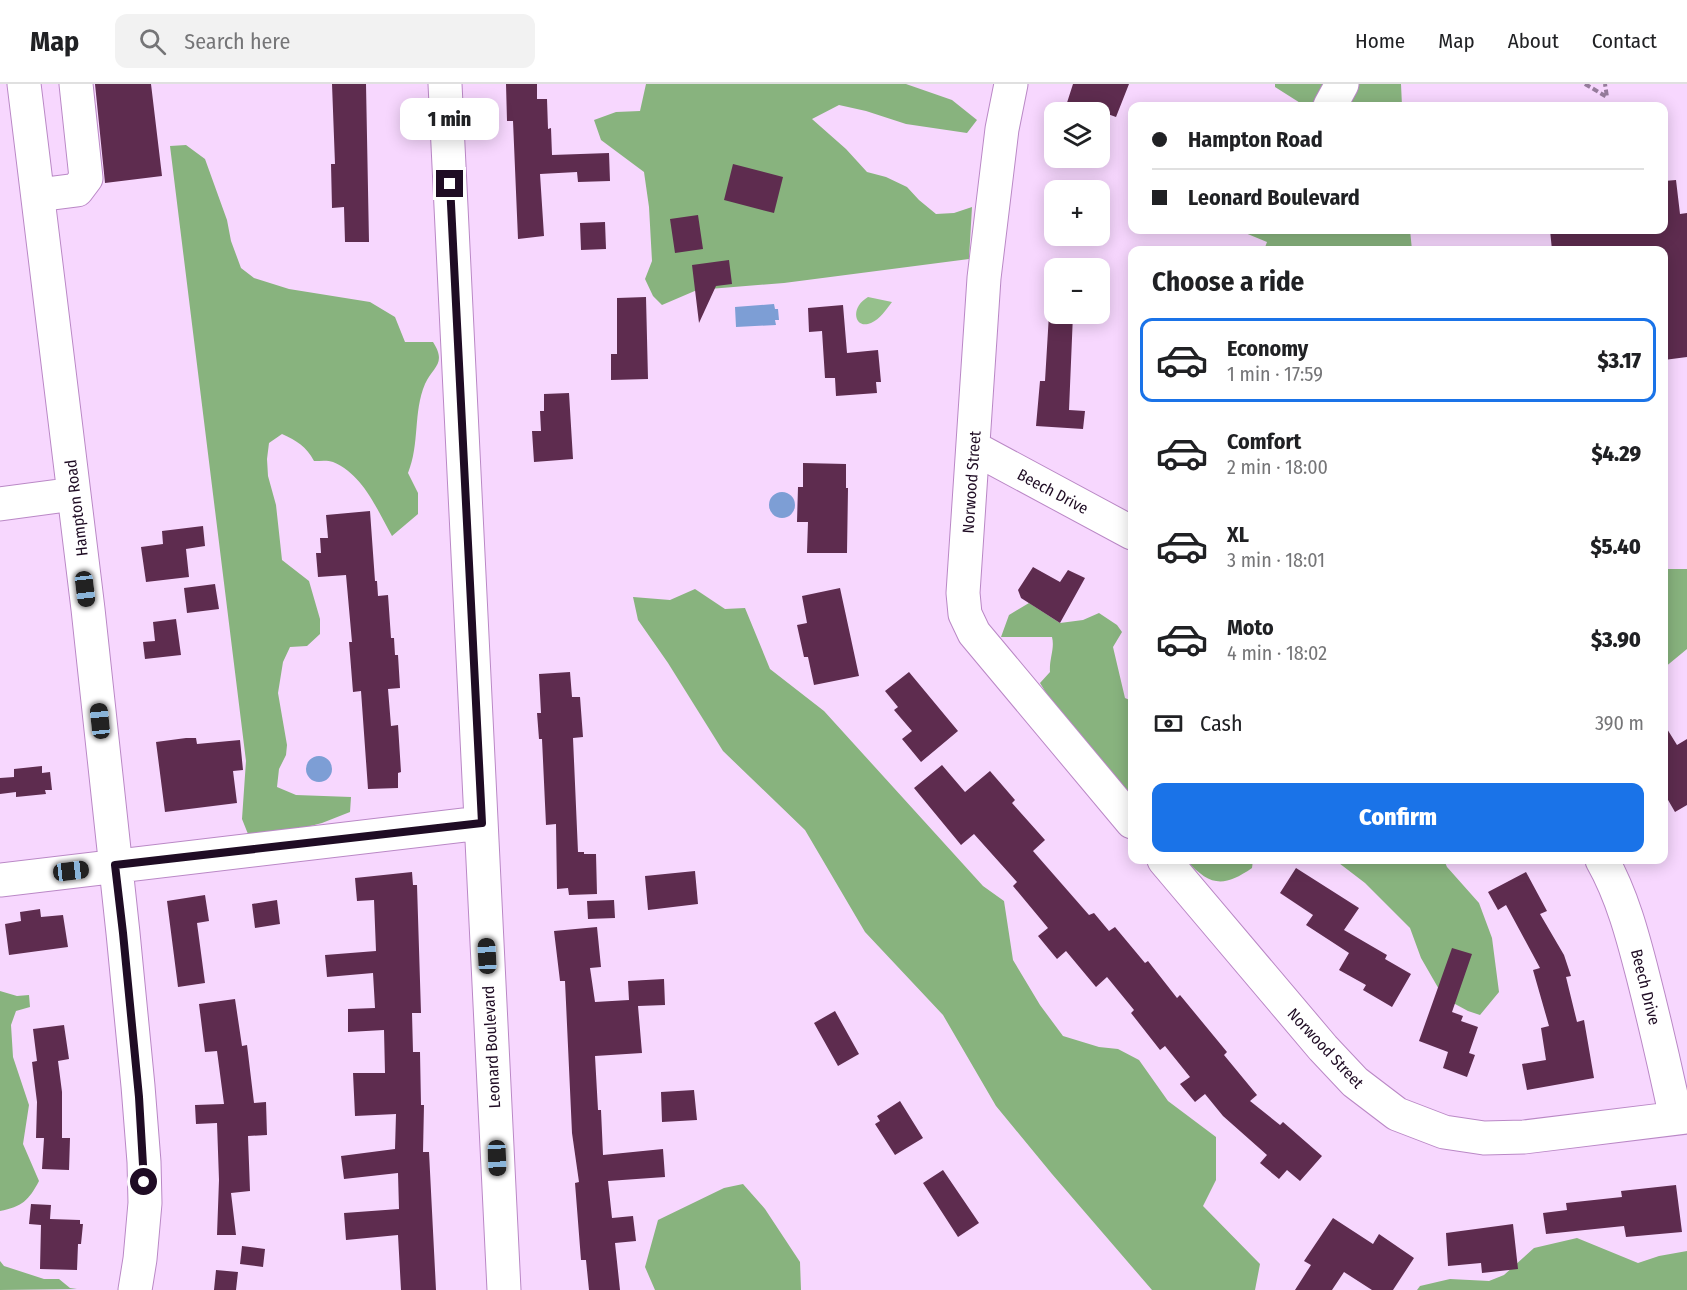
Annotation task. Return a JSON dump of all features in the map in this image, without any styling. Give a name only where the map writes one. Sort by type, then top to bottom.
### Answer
[{"type":"street","name":"Hampton Road","points":[[24,84],[74,494],[123,933],[144,1162],[141,1248],[135,1290]]},
{"type":"street","points":[[38,195],[77,190],[86,178],[76,84]]},
{"type":"street","name":"Leonard Boulevard","points":[[445,84],[504,1290]]},
{"type":"street","name":"Norwood Street","points":[[1011,84],[1002,129],[979,333],[974,448],[963,593],[965,614],[974,633],[1128,817]]},
{"type":"street","points":[[1332,102],[1342,84]]},
{"type":"street","name":"Beech Drive","points":[[974,448],[1128,531]]},
{"type":"street","points":[[0,504],[74,494]]},
{"type":"street","points":[[0,880],[482,823]]},
{"type":"street","name":"Norwood Street","points":[[1167,864],[1323,1048],[1355,1082],[1397,1114],[1444,1132],[1484,1138],[1524,1137],[1682,1118]]},
{"type":"street","name":"Beech Drive","points":[[1604,864],[1633,940],[1682,1118]]},
{"type":"path","points":[[1585,84],[1607,97],[1605,84]]},
{"type":"green space","points":[[646,84],[906,84],[952,100],[977,120],[967,133],[906,124],[839,105],[812,119],[846,149],[867,172],[886,177],[907,187],[936,214],[954,213],[972,207],[969,259],[784,283],[697,290],[662,305],[653,296],[645,279],[652,261],[649,207],[644,172],[601,140],[594,120],[616,112],[640,111]]},
{"type":"green space","points":[[1275,84],[1401,84],[1402,102],[1299,102],[1275,87]]},
{"type":"green space","points":[[186,145],[205,159],[241,268],[254,278],[289,289],[370,302],[395,317],[405,342],[433,342],[439,355],[439,360],[421,395],[414,451],[408,473],[418,493],[418,514],[392,536],[361,484],[344,468],[331,461],[314,461],[301,444],[282,434],[269,443],[268,476],[276,505],[282,560],[309,581],[320,619],[320,634],[307,646],[290,647],[283,662],[278,693],[287,745],[286,755],[279,769],[277,787],[296,795],[351,797],[350,812],[322,823],[272,836],[248,834],[242,819],[246,761],[170,146]]},
{"type":"green space","points":[[1248,234],[1410,234],[1412,246],[1266,246],[1267,242]]},
{"type":"green space","points":[[868,297],[892,302],[877,319],[865,324],[858,321],[856,312]]},
{"type":"green space","points":[[1668,569],[1687,569],[1687,649],[1668,665]]},
{"type":"green space","points":[[695,589],[725,609],[745,608],[770,669],[824,711],[983,886],[1004,901],[1013,960],[1040,1005],[1063,1036],[1099,1047],[1118,1049],[1139,1060],[1168,1101],[1216,1137],[1216,1180],[1203,1206],[1260,1264],[1255,1290],[1152,1290],[996,1106],[943,1015],[865,932],[805,830],[723,751],[638,620],[633,597],[670,600]]},
{"type":"green space","points":[[1029,603],[1060,623],[1083,620],[1099,613],[1117,625],[1122,632],[1113,647],[1125,698],[1128,699],[1128,795],[1053,704],[1040,683],[1050,672],[1052,637],[1001,637],[1009,615]]},
{"type":"green space","points":[[1190,864],[1252,864],[1252,868],[1225,881],[1210,879]]},
{"type":"green space","points":[[1340,864],[1446,864],[1479,903],[1492,938],[1499,992],[1480,1015],[1444,998],[1421,958],[1410,928],[1365,883]]},
{"type":"green space","points":[[0,991],[17,996],[29,995],[30,1007],[16,1011],[11,1025],[13,1057],[29,1105],[23,1144],[39,1181],[24,1202],[0,1211]]},
{"type":"green space","points":[[743,1184],[765,1209],[800,1262],[801,1290],[655,1290],[645,1267],[658,1220],[724,1188]]},
{"type":"green space","points":[[1577,1238],[1638,1263],[1659,1256],[1687,1251],[1687,1290],[1417,1290],[1420,1286],[1450,1279],[1489,1281],[1504,1275],[1534,1248]]},
{"type":"green space","points":[[0,1261],[4,1266],[44,1279],[59,1279],[70,1288],[77,1289],[0,1290]]},
{"type":"water","points":[[774,304],[775,309],[778,309],[779,320],[775,320],[776,325],[736,327],[735,307]]},
{"type":"water","points":[[782,492],[791,496],[795,505],[791,514],[782,518],[773,514],[769,505],[773,496]]},
{"type":"water","points":[[319,756],[328,760],[332,769],[328,778],[319,782],[310,778],[306,769],[310,760]]},
{"type":"building","points":[[95,84],[151,84],[162,176],[105,183]]},
{"type":"building","points":[[332,84],[366,84],[369,242],[345,242],[344,207],[332,208],[331,164],[335,164]]},
{"type":"building","points":[[506,84],[537,84],[537,99],[547,99],[552,155],[609,153],[610,181],[578,182],[577,172],[540,174],[544,236],[518,239],[513,121],[507,121]]},
{"type":"building","points":[[1073,84],[1129,84],[1116,117],[1110,115],[1110,102],[1067,102]]},
{"type":"building","points":[[733,164],[783,177],[774,213],[724,200]]},
{"type":"building","points":[[1676,180],[1680,214],[1687,213],[1687,357],[1668,359],[1668,246],[1552,246],[1550,234],[1668,234],[1668,181]]},
{"type":"building","points":[[698,215],[703,249],[675,253],[670,219]]},
{"type":"building","points":[[605,222],[606,249],[581,250],[580,223]]},
{"type":"building","points":[[729,260],[732,284],[716,286],[699,323],[692,265]]},
{"type":"building","points":[[646,297],[648,379],[611,380],[611,354],[617,354],[617,298]]},
{"type":"building","points":[[843,305],[847,353],[878,350],[881,382],[876,382],[877,393],[836,396],[835,378],[825,378],[822,331],[809,332],[808,308]]},
{"type":"building","points":[[1048,324],[1073,324],[1069,410],[1085,411],[1083,429],[1036,426],[1040,381],[1045,381]]},
{"type":"building","points":[[569,393],[573,459],[534,462],[532,431],[541,431],[540,411],[544,411],[544,394]]},
{"type":"building","points":[[803,463],[846,464],[847,553],[807,553],[808,522],[797,522],[798,487],[803,487]]},
{"type":"building","points":[[370,511],[375,581],[377,581],[378,596],[388,595],[391,638],[394,638],[395,655],[398,655],[400,688],[388,689],[391,726],[398,725],[401,772],[398,773],[398,788],[368,789],[361,691],[353,692],[349,642],[352,642],[346,575],[318,577],[316,553],[321,553],[320,538],[328,538],[326,515]]},
{"type":"building","points":[[203,526],[205,546],[186,549],[189,577],[146,582],[141,547],[163,544],[162,531]]},
{"type":"building","points":[[1033,567],[1060,582],[1068,570],[1085,578],[1060,623],[1021,598],[1018,590]]},
{"type":"building","points":[[215,584],[219,609],[187,613],[184,588]]},
{"type":"building","points":[[840,588],[859,676],[814,685],[808,657],[804,657],[797,625],[807,623],[802,596]]},
{"type":"building","points":[[176,619],[181,655],[145,659],[143,642],[155,641],[153,622]]},
{"type":"building","points":[[570,672],[572,697],[580,697],[583,737],[573,738],[578,852],[596,854],[597,894],[569,895],[568,888],[557,889],[556,824],[546,825],[542,739],[539,739],[537,713],[541,713],[539,674]]},
{"type":"building","points":[[909,672],[958,731],[921,762],[902,739],[912,731],[894,710],[898,707],[885,691]]},
{"type":"building","points":[[1668,730],[1677,745],[1687,739],[1687,805],[1675,812],[1668,800]]},
{"type":"building","points":[[196,738],[197,744],[240,740],[243,770],[233,771],[237,803],[165,812],[156,742]]},
{"type":"building","points":[[942,765],[965,792],[990,771],[1015,800],[1012,803],[1045,840],[1033,851],[1089,915],[1094,913],[1109,931],[1115,927],[1145,963],[1148,961],[1177,998],[1180,995],[1227,1052],[1224,1055],[1257,1095],[1250,1101],[1280,1125],[1283,1122],[1322,1156],[1300,1181],[1287,1170],[1279,1179],[1260,1163],[1267,1155],[1223,1116],[1205,1094],[1195,1102],[1180,1084],[1190,1077],[1165,1046],[1160,1050],[1131,1013],[1134,1010],[1107,977],[1096,987],[1066,951],[1057,959],[1038,936],[1048,928],[1013,886],[1017,882],[974,834],[961,845],[914,788]]},
{"type":"building","points":[[42,766],[42,773],[50,772],[52,790],[45,790],[46,794],[16,797],[16,792],[0,794],[0,778],[14,777],[14,769]]},
{"type":"building","points":[[1296,868],[1359,908],[1344,930],[1387,955],[1385,959],[1411,974],[1392,1007],[1363,990],[1366,985],[1339,970],[1349,953],[1306,925],[1313,915],[1280,893]]},
{"type":"building","points":[[695,871],[698,904],[648,910],[645,876]]},
{"type":"building","points":[[412,872],[413,885],[417,885],[421,1013],[412,1013],[413,1052],[420,1052],[421,1105],[424,1105],[423,1152],[429,1152],[436,1290],[401,1290],[398,1235],[346,1240],[344,1213],[399,1209],[398,1173],[344,1179],[341,1156],[395,1149],[396,1114],[355,1116],[353,1073],[385,1073],[384,1030],[348,1032],[348,1009],[375,1008],[373,973],[327,977],[325,955],[376,951],[374,900],[357,901],[355,878]]},
{"type":"building","points":[[1526,872],[1547,911],[1540,914],[1564,955],[1571,976],[1566,977],[1577,1022],[1584,1020],[1594,1078],[1527,1090],[1522,1064],[1546,1060],[1541,1028],[1549,1026],[1533,970],[1540,968],[1506,905],[1498,910],[1488,892]]},
{"type":"building","points":[[205,895],[209,921],[197,923],[205,983],[178,987],[167,901]]},
{"type":"building","points":[[277,900],[280,924],[255,928],[252,904]]},
{"type":"building","points":[[614,900],[615,918],[588,919],[587,901]]},
{"type":"building","points":[[40,909],[41,917],[63,915],[68,947],[9,955],[5,924],[21,921],[20,912]]},
{"type":"building","points":[[597,927],[601,967],[590,968],[595,1002],[629,1000],[628,981],[664,979],[665,1005],[638,1006],[642,1053],[595,1056],[603,1155],[663,1149],[665,1177],[608,1181],[612,1218],[633,1216],[636,1241],[615,1243],[620,1290],[589,1290],[586,1260],[581,1260],[575,1183],[579,1182],[572,1133],[565,981],[560,981],[554,931]]},
{"type":"building","points":[[1452,948],[1472,954],[1452,1012],[1463,1016],[1461,1021],[1478,1027],[1469,1053],[1475,1055],[1467,1077],[1443,1068],[1448,1052],[1419,1041]]},
{"type":"building","points":[[235,999],[242,1046],[247,1045],[254,1103],[266,1102],[267,1135],[248,1136],[250,1191],[231,1193],[236,1235],[217,1235],[219,1180],[217,1123],[196,1124],[195,1105],[224,1104],[217,1051],[205,1052],[199,1004]]},
{"type":"building","points":[[835,1011],[859,1054],[838,1066],[814,1023]]},
{"type":"building","points":[[64,1025],[69,1059],[58,1061],[62,1092],[62,1138],[70,1138],[69,1170],[42,1169],[44,1138],[36,1138],[37,1102],[32,1062],[37,1061],[33,1029]]},
{"type":"building","points":[[694,1090],[697,1120],[662,1122],[661,1092]]},
{"type":"building","points":[[900,1101],[923,1138],[895,1155],[875,1124],[880,1121],[877,1116]]},
{"type":"building","points":[[943,1170],[979,1223],[958,1237],[923,1183]]},
{"type":"building","points":[[1676,1185],[1682,1232],[1626,1237],[1624,1226],[1546,1234],[1543,1213],[1567,1210],[1566,1203],[1622,1197],[1621,1191]]},
{"type":"building","points":[[31,1204],[51,1205],[50,1219],[80,1220],[80,1224],[83,1224],[81,1244],[78,1244],[77,1270],[40,1269],[41,1225],[29,1224]]},
{"type":"building","points":[[1333,1218],[1373,1244],[1379,1234],[1414,1258],[1393,1290],[1372,1290],[1344,1272],[1332,1290],[1295,1290],[1311,1265],[1304,1261]]},
{"type":"building","points":[[1513,1224],[1518,1269],[1482,1273],[1481,1263],[1448,1266],[1446,1233]]},
{"type":"building","points":[[242,1246],[265,1249],[263,1267],[240,1264]]},
{"type":"building","points":[[216,1270],[238,1272],[236,1290],[214,1290]]},
{"type":"route","points":[[144,1182],[139,1097],[115,865],[482,823],[450,184]]}]
